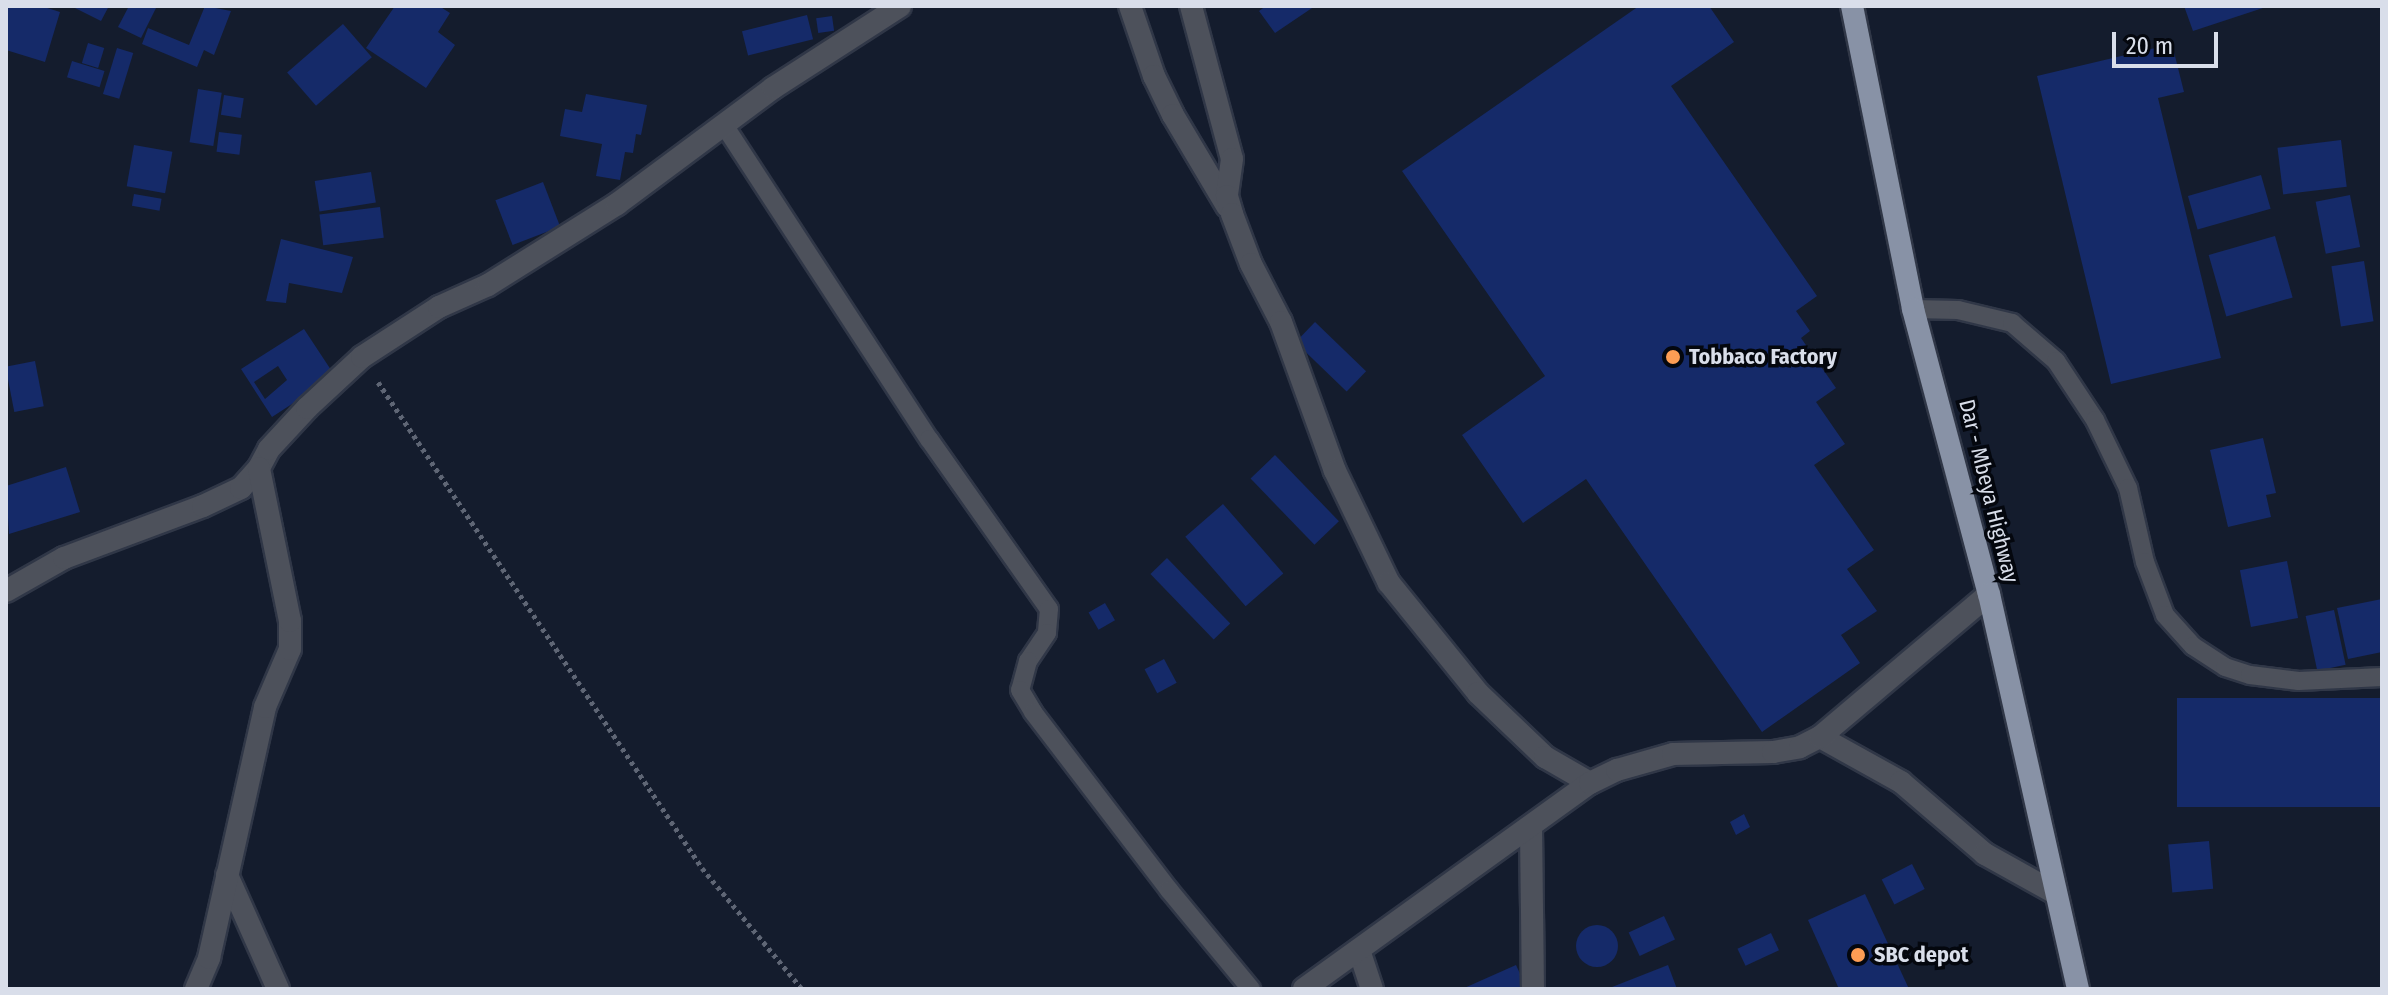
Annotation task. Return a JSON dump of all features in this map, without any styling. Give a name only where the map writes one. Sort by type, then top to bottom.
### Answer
[{"type":"highway","name":"Dar - Mbeya Highway","points":[[1852,6],[1913,309],[1989,594],[2078,989]]},
{"type":"street","points":[[6,591],[64,558],[203,506],[241,488],[259,468],[269,449],[307,408],[362,357],[439,307],[488,285],[617,204],[773,88],[900,6]]},
{"type":"street","points":[[1130,6],[1154,76],[1173,115],[1232,214]]},
{"type":"street","points":[[1191,6],[1232,159],[1227,196],[1232,214],[1251,264],[1286,335],[1335,471],[1389,583],[1478,693],[1545,757],[1590,783]]},
{"type":"street","points":[[196,989],[209,958],[265,707],[290,649],[290,621],[259,468]]},
{"type":"street","points":[[1304,989],[1531,829],[1590,783],[1617,770],[1673,754],[1773,752],[1800,747],[1820,737],[1989,594]]},
{"type":"street","points":[[1820,737],[1901,782],[1985,854],[2055,893]]},
{"type":"street","points":[[1531,829],[1533,989]]},
{"type":"street","points":[[227,875],[278,989]]},
{"type":"street","points":[[1359,950],[1372,989]]},
{"type":"lane","points":[[724,125],[929,439],[1049,609],[1047,633],[1028,661],[1020,690],[1033,712],[1169,890],[1251,989]]},
{"type":"lane","points":[[1913,309],[1958,310],[2012,323],[2056,361],[2095,420],[2128,488],[2145,562],[2165,615],[2193,646],[2225,667],[2250,675],[2299,681],[2382,677]]},
{"type":"path","points":[[362,357],[702,868],[802,989]]},
{"type":"building","points":[[6,6],[41,6],[60,12],[45,62],[6,50]]},
{"type":"building","points":[[71,6],[109,6],[101,21]]},
{"type":"building","points":[[129,6],[157,6],[141,38],[118,27]]},
{"type":"building","points":[[205,6],[231,11],[214,55],[204,50],[197,67],[142,44],[148,28],[189,45]]},
{"type":"building","points":[[395,6],[439,6],[450,13],[438,32],[455,45],[426,88],[366,48]]},
{"type":"building","points":[[1266,6],[1315,6],[1275,33],[1259,11]]},
{"type":"building","name":"Tobbaco Factory","points":[[1639,6],[1709,6],[1734,42],[1671,86],[1817,296],[1796,311],[1810,331],[1801,338],[1836,388],[1816,402],[1845,444],[1814,465],[1874,550],[1847,569],[1877,611],[1841,635],[1860,663],[1762,732],[1586,479],[1523,523],[1462,435],[1545,376],[1402,171]]},
{"type":"building","points":[[2184,6],[2266,6],[2266,7],[2193,31]]},
{"type":"building","points":[[807,15],[813,39],[748,55],[742,31]]},
{"type":"building","points":[[832,16],[834,31],[818,33],[816,18]]},
{"type":"building","points":[[343,24],[372,57],[316,106],[287,73]]},
{"type":"building","points":[[88,43],[104,48],[98,68],[82,63]]},
{"type":"building","points":[[2172,44],[2184,92],[2158,98],[2221,358],[2111,384],[2037,76]]},
{"type":"building","points":[[117,48],[133,53],[119,99],[103,94]]},
{"type":"building","points":[[72,61],[105,71],[100,87],[67,77]]},
{"type":"building","points":[[198,89],[222,93],[213,146],[190,142]]},
{"type":"building","points":[[586,94],[647,105],[641,135],[636,134],[633,153],[625,152],[620,180],[596,176],[602,144],[560,136],[565,109],[582,112]]},
{"type":"building","points":[[224,95],[244,98],[241,118],[221,115]]},
{"type":"building","points":[[219,132],[242,135],[239,155],[217,152]]},
{"type":"building","points":[[2341,140],[2347,187],[2283,194],[2277,148]]},
{"type":"building","points":[[134,145],[172,152],[165,193],[127,186]]},
{"type":"building","points":[[371,172],[376,203],[320,212],[315,181]]},
{"type":"building","points":[[2261,175],[2271,209],[2198,230],[2188,196]]},
{"type":"building","points":[[543,182],[560,227],[513,245],[495,200]]},
{"type":"building","points":[[134,194],[162,199],[159,211],[132,206]]},
{"type":"building","points":[[2350,195],[2360,247],[2326,254],[2316,202]]},
{"type":"building","points":[[380,207],[384,238],[323,245],[319,214]]},
{"type":"building","points":[[2275,236],[2293,298],[2226,317],[2209,255]]},
{"type":"building","points":[[281,239],[353,257],[342,293],[289,283],[286,303],[266,301]]},
{"type":"building","points":[[2364,261],[2374,321],[2341,326],[2331,266]]},
{"type":"building","points":[[1315,322],[1366,371],[1347,391],[1296,342]]},
{"type":"building","points":[[304,329],[335,376],[272,417],[241,369]],"holes":[[[278,366],[287,380],[265,399],[254,382]]]},
{"type":"building","points":[[35,361],[44,406],[14,412],[6,367]]},
{"type":"building","points":[[2263,438],[2276,493],[2266,495],[2271,517],[2228,527],[2210,450]]},
{"type":"building","points":[[1275,455],[1339,521],[1314,545],[1251,479]]},
{"type":"building","points":[[66,467],[80,512],[9,534],[6,486]]},
{"type":"building","points":[[1223,504],[1283,573],[1246,606],[1185,537]]},
{"type":"building","points":[[1167,558],[1230,623],[1214,639],[1150,574]]},
{"type":"building","points":[[2287,561],[2298,618],[2251,627],[2240,570]]},
{"type":"building","points":[[2382,599],[2382,652],[2348,659],[2337,608]]},
{"type":"building","points":[[1105,603],[1115,620],[1099,630],[1089,612]]},
{"type":"building","points":[[2334,610],[2346,665],[2317,671],[2306,616]]},
{"type":"building","points":[[1164,659],[1177,683],[1157,693],[1145,669]]},
{"type":"building","points":[[2177,698],[2382,698],[2382,807],[2177,807]]},
{"type":"building","points":[[1744,814],[1750,827],[1736,835],[1730,822]]},
{"type":"building","points":[[2209,841],[2213,889],[2172,892],[2168,845]]},
{"type":"building","points":[[1912,864],[1925,889],[1894,904],[1882,879]]},
{"type":"building","name":"SBC depot","points":[[1865,894],[1909,989],[1839,989],[1808,920]]},
{"type":"building","points":[[1664,916],[1675,940],[1640,956],[1629,932]]},
{"type":"building","points":[[1597,925],[1612,931],[1618,946],[1612,961],[1597,967],[1582,961],[1576,946],[1582,931]]},
{"type":"building","points":[[1771,933],[1779,950],[1745,966],[1737,949]]},
{"type":"building","points":[[1516,965],[1527,989],[1462,989]]},
{"type":"building","points":[[1668,965],[1677,989],[1607,989]]},
{"type":"place","name":"Tobbaco Factory","points":[[1673,357]]},
{"type":"place","name":"SBC depot","points":[[1858,955]]}]
